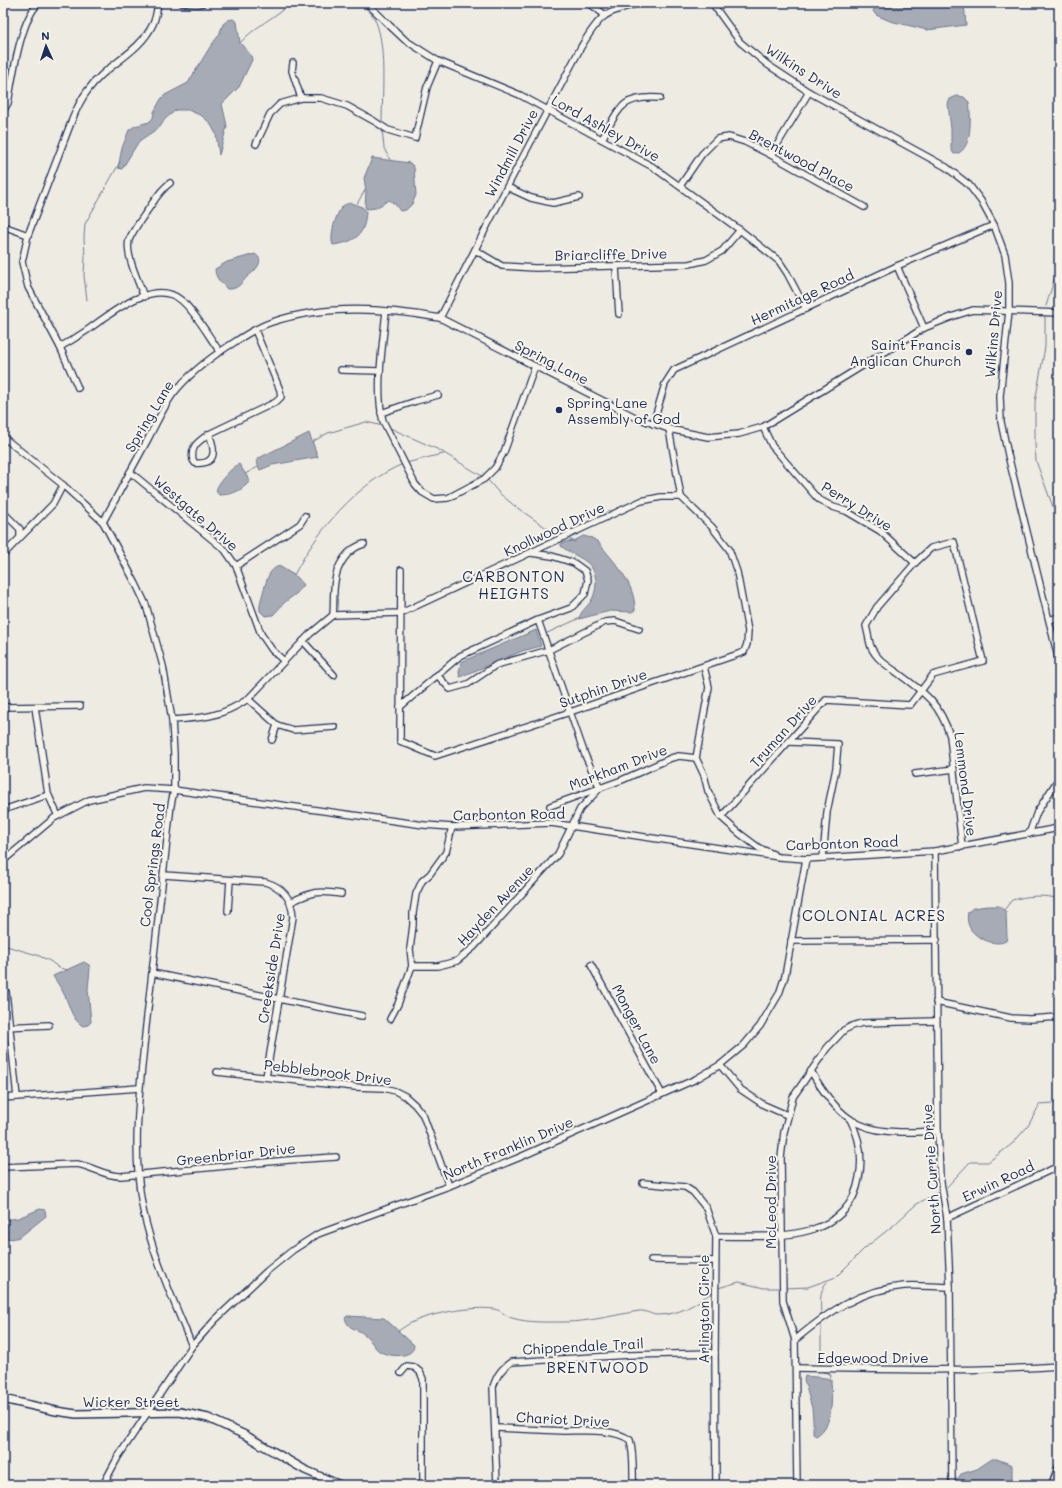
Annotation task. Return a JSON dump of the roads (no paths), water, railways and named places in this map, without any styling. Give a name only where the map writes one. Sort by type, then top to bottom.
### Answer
[{"type":"highway","points":[[1053,1485],[1059,1469]]},
{"type":"main road","name":"Wicker Street","points":[[3,1399],[76,1414],[180,1412],[208,1418],[245,1435],[305,1470],[340,1485]]},
{"type":"street","points":[[3,112],[8,102],[24,26],[34,8],[39,3]]},
{"type":"street","points":[[78,388],[60,347],[28,287],[22,262],[28,235],[72,120],[81,101],[100,76],[133,50],[145,37],[154,23],[158,3]]},
{"type":"street","points":[[182,3],[203,3]]},
{"type":"street","name":"Lord Ashley Drive","points":[[367,3],[405,40],[438,61],[520,94],[653,167],[740,230],[779,261],[806,309]]},
{"type":"street","points":[[589,3],[605,15]]},
{"type":"street","name":"Windmill Drive","points":[[440,318],[581,47],[605,15],[623,7],[640,3]]},
{"type":"street","name":"Wilkins Drive","points":[[712,3],[740,42],[768,65],[809,92],[946,167],[969,186],[981,201],[994,225],[1005,255],[1009,283],[1009,311],[1000,396],[1001,422],[1059,661]]},
{"type":"street","points":[[256,144],[270,114],[280,104],[301,98],[321,98],[347,106],[374,120],[388,130],[415,138],[427,87],[438,61]]},
{"type":"street","points":[[293,63],[292,71],[301,98]]},
{"type":"street","points":[[771,155],[809,92]]},
{"type":"street","points":[[602,139],[620,107],[632,100],[649,97],[660,98]]},
{"type":"street","name":"Brentwood Place","points":[[680,186],[702,154],[716,139],[729,137],[745,142],[771,155],[864,207]]},
{"type":"street","points":[[144,297],[129,252],[130,240],[137,226],[162,189],[170,183]]},
{"type":"street","points":[[507,187],[531,198],[553,203],[579,197]]},
{"type":"street","name":"Hermitage Road","points":[[653,424],[665,384],[674,370],[897,266],[994,225]]},
{"type":"street","points":[[3,226],[28,235]]},
{"type":"street","name":"Briarcliffe Drive","points":[[475,250],[502,266],[535,268],[689,264],[706,260],[722,251],[740,230]]},
{"type":"street","points":[[897,266],[924,328]]},
{"type":"street","points":[[616,267],[619,314]]},
{"type":"street","points":[[60,347],[116,309],[144,297],[162,292],[169,293],[186,304],[220,352]]},
{"type":"street","name":"Spring Lane","points":[[103,522],[173,395],[190,375],[210,358],[255,330],[271,322],[302,314],[334,310],[386,311],[415,313],[440,318],[637,418],[669,429],[708,437],[739,434],[763,427],[924,328],[973,310],[1059,313]]},
{"type":"street","points":[[386,311],[380,371],[381,413],[383,421],[415,484],[422,492],[434,498],[448,498],[484,479],[495,468],[504,452],[535,366]]},
{"type":"street","points":[[210,434],[215,451],[213,455],[206,462],[195,462],[193,460],[192,451],[195,444],[210,434],[276,402],[281,397],[280,390],[255,330]]},
{"type":"street","points":[[341,370],[380,371]]},
{"type":"street","points":[[381,413],[438,395]]},
{"type":"street","name":"Perry Drive","points":[[763,427],[772,446],[818,499],[833,507],[846,511],[880,530],[915,563]]},
{"type":"street","points":[[669,429],[681,497]]},
{"type":"street","name":"Cool Springs Road","points":[[3,437],[63,485],[103,522],[121,554],[146,605],[163,666],[172,720],[174,790],[171,804],[140,1088],[137,1136],[138,1176],[143,1210],[156,1258],[192,1346]]},
{"type":"street","name":"Westgate Drive","points":[[130,472],[225,550],[236,566],[261,634],[272,650],[284,661]]},
{"type":"street","points":[[3,555],[53,504],[63,485]]},
{"type":"street","name":"Knollwood Drive","points":[[333,615],[401,613],[641,501],[661,497],[681,497]]},
{"type":"street","name":"Sutphin Drive","points":[[401,570],[400,741],[435,756],[704,667],[744,652],[747,644],[748,631],[737,572],[728,549],[712,527],[681,497]]},
{"type":"street","points":[[3,512],[20,529],[20,536]]},
{"type":"street","points":[[236,566],[300,524],[305,516]]},
{"type":"street","name":"Lemmond Drive","points":[[962,847],[950,736],[945,719],[933,701],[922,691],[883,663],[872,648],[866,626],[877,607],[915,563],[931,548],[954,542],[983,661]]},
{"type":"street","points":[[172,720],[208,717],[236,707],[248,699],[303,642],[333,615],[335,580],[342,560],[356,546],[364,544]]},
{"type":"street","points":[[400,707],[460,656],[538,620],[571,608],[585,594],[588,580],[584,571],[574,563],[552,556],[531,553]]},
{"type":"street","points":[[1049,620],[1059,617]]},
{"type":"street","points":[[538,620],[585,755],[600,788]]},
{"type":"street","points":[[438,675],[450,689],[468,684],[496,665],[549,650],[605,622],[615,621],[639,629]]},
{"type":"street","points":[[303,642],[334,675]]},
{"type":"street","name":"Truman Drive","points":[[721,817],[826,700],[910,705],[933,675],[983,661]]},
{"type":"street","points":[[704,667],[709,687],[696,758],[704,775],[708,791],[721,817],[739,833],[760,848],[779,857]]},
{"type":"street","points":[[248,699],[277,725],[293,730],[334,727]]},
{"type":"street","points":[[3,707],[80,706]]},
{"type":"street","points":[[35,707],[48,795],[58,816]]},
{"type":"street","points":[[272,740],[277,725]]},
{"type":"street","points":[[789,742],[838,744],[836,768],[826,812],[823,858]]},
{"type":"street","name":"Markham Drive","points":[[550,806],[600,788],[671,758],[679,756],[696,758]]},
{"type":"street","points":[[914,774],[954,769]]},
{"type":"street","points":[[1029,834],[1037,812],[1059,778]]},
{"type":"street","name":"Carbonton Road","points":[[3,861],[58,816],[89,800],[144,788],[174,790],[410,824],[452,827],[550,823],[572,825],[779,857],[806,859],[935,851],[1059,828]]},
{"type":"street","name":"Hayden Avenue","points":[[412,966],[438,966],[457,961],[474,947],[558,854],[580,809],[600,788]]},
{"type":"street","points":[[3,810],[48,795]]},
{"type":"street","points":[[390,1019],[398,1004],[412,966],[410,949],[416,894],[422,881],[430,874],[446,852],[452,827]]},
{"type":"street","name":"North Currie Drive","points":[[935,851],[938,1131],[940,1177],[947,1218],[950,1288],[952,1485]]},
{"type":"street","name":"North Franklin Drive","points":[[103,1485],[118,1457],[146,1412],[192,1346],[215,1320],[267,1271],[316,1235],[342,1224],[449,1186],[525,1155],[696,1079],[720,1065],[744,1045],[760,1026],[770,1010],[779,994],[785,976],[806,859]]},
{"type":"street","name":"Creekside Drive","points":[[164,875],[265,882],[273,884],[286,894],[291,902],[293,917],[266,1077]]},
{"type":"street","points":[[228,911],[230,880]]},
{"type":"street","points":[[291,902],[314,893],[321,892],[341,894]]},
{"type":"street","points":[[791,941],[936,940]]},
{"type":"street","name":"Monger Lane","points":[[592,965],[662,1094]]},
{"type":"street","points":[[152,973],[362,1016]]},
{"type":"street","points":[[6,992],[6,1026],[17,1097]]},
{"type":"street","points":[[936,1002],[1011,1018],[1030,1019],[1059,1016]]},
{"type":"street","name":"McLeod Drive","points":[[797,1485],[795,1340],[782,1301],[782,1154],[787,1115],[793,1097],[827,1048],[844,1030],[862,1023],[936,1021]]},
{"type":"street","points":[[6,1026],[49,1025]]},
{"type":"street","points":[[720,1065],[740,1089],[764,1105],[787,1115]]},
{"type":"street","points":[[811,1071],[821,1089],[833,1104],[850,1119],[869,1127],[885,1130],[902,1132],[938,1131]]},
{"type":"street","name":"Pebblebrook Drive","points":[[217,1072],[355,1088],[384,1088],[395,1091],[405,1096],[415,1104],[423,1115],[449,1186]]},
{"type":"street","points":[[3,1098],[140,1088]]},
{"type":"street","points":[[716,1236],[783,1235],[803,1233],[824,1226],[842,1213],[851,1202],[858,1183],[861,1168],[861,1154],[856,1130],[850,1119]]},
{"type":"street","name":"Greenbriar Drive","points":[[3,1167],[73,1163],[107,1175],[138,1176],[288,1160],[336,1157]]},
{"type":"street","name":"Erwin Road","points":[[947,1218],[1059,1166]]},
{"type":"street","name":"Arlington Circle","points":[[643,1183],[685,1187],[693,1192],[706,1208],[716,1236],[716,1485]]},
{"type":"street","points":[[651,1260],[715,1261]]},
{"type":"street","points":[[795,1340],[816,1322],[846,1303],[870,1292],[904,1286],[950,1288]]},
{"type":"street","name":"Chippendale Trail","points":[[497,1485],[493,1387],[502,1368],[511,1362],[629,1355],[715,1353]]},
{"type":"street","points":[[401,1373],[407,1366],[414,1367],[420,1372],[423,1379],[423,1485]]},
{"type":"street","name":"Edgewood Drive","points":[[796,1368],[951,1369],[1059,1366]]},
{"type":"street","name":"Chariot Drive","points":[[495,1428],[620,1434],[630,1440],[632,1445],[633,1485]]},
{"type":"waterway","points":[[240,43],[251,32],[291,3]]},
{"type":"waterway","points":[[358,3],[373,16],[381,40],[383,69],[382,123]]},
{"type":"waterway","points":[[382,129],[384,148],[390,160]]},
{"type":"waterway","points":[[87,300],[84,276],[85,224],[120,162]]},
{"type":"waterway","points":[[357,204],[365,190]]},
{"type":"waterway","points":[[1046,306],[1059,264]]},
{"type":"waterway","points":[[1045,317],[1045,347],[1035,402],[1036,461],[1059,523]]},
{"type":"waterway","points":[[312,442],[328,433],[366,422],[383,426]]},
{"type":"waterway","points":[[390,428],[439,450],[482,476]]},
{"type":"waterway","points":[[406,463],[444,454]]},
{"type":"waterway","points":[[294,575],[314,542],[340,510],[370,483],[386,472],[403,464]]},
{"type":"waterway","points":[[245,474],[258,467]]},
{"type":"waterway","points":[[487,479],[499,493],[516,507],[548,529],[562,536]]},
{"type":"waterway","points":[[567,538],[575,542]]},
{"type":"waterway","points":[[545,634],[578,619]]},
{"type":"waterway","points":[[1004,910],[1012,900],[1041,896],[1059,899]]},
{"type":"waterway","points":[[3,945],[37,955],[50,961],[59,968],[68,970]]},
{"type":"waterway","points":[[945,1189],[970,1162],[988,1162],[1012,1144],[1028,1126],[1040,1104],[1054,1103],[1059,1106]]},
{"type":"waterway","points":[[785,1288],[808,1287],[836,1277],[865,1248],[917,1204],[940,1191]]},
{"type":"waterway","points":[[718,1288],[739,1282],[764,1288],[779,1288]]},
{"type":"waterway","points":[[821,1317],[821,1294],[822,1289],[827,1282]]},
{"type":"waterway","points":[[398,1331],[411,1323],[431,1316],[475,1308],[494,1309],[512,1318],[538,1322],[583,1321],[639,1311],[644,1311],[655,1315],[665,1315],[680,1311],[712,1292]]},
{"type":"waterway","points":[[821,1322],[821,1367]]},
{"type":"waterway","points":[[821,1370],[820,1371],[830,1374],[830,1379]]},
{"type":"place","name":"Saint Francis Anglican Church","points":[[969,352]]},
{"type":"place","name":"Spring Lane Assembly of God","points":[[559,410]]},
{"type":"district","name":"CARBONTON HEIGHTS","points":[[514,584]]},
{"type":"district","name":"COLONIAL ACRES","points":[[874,915]]},
{"type":"district","name":"BRENTWOOD","points":[[598,1367]]}]
